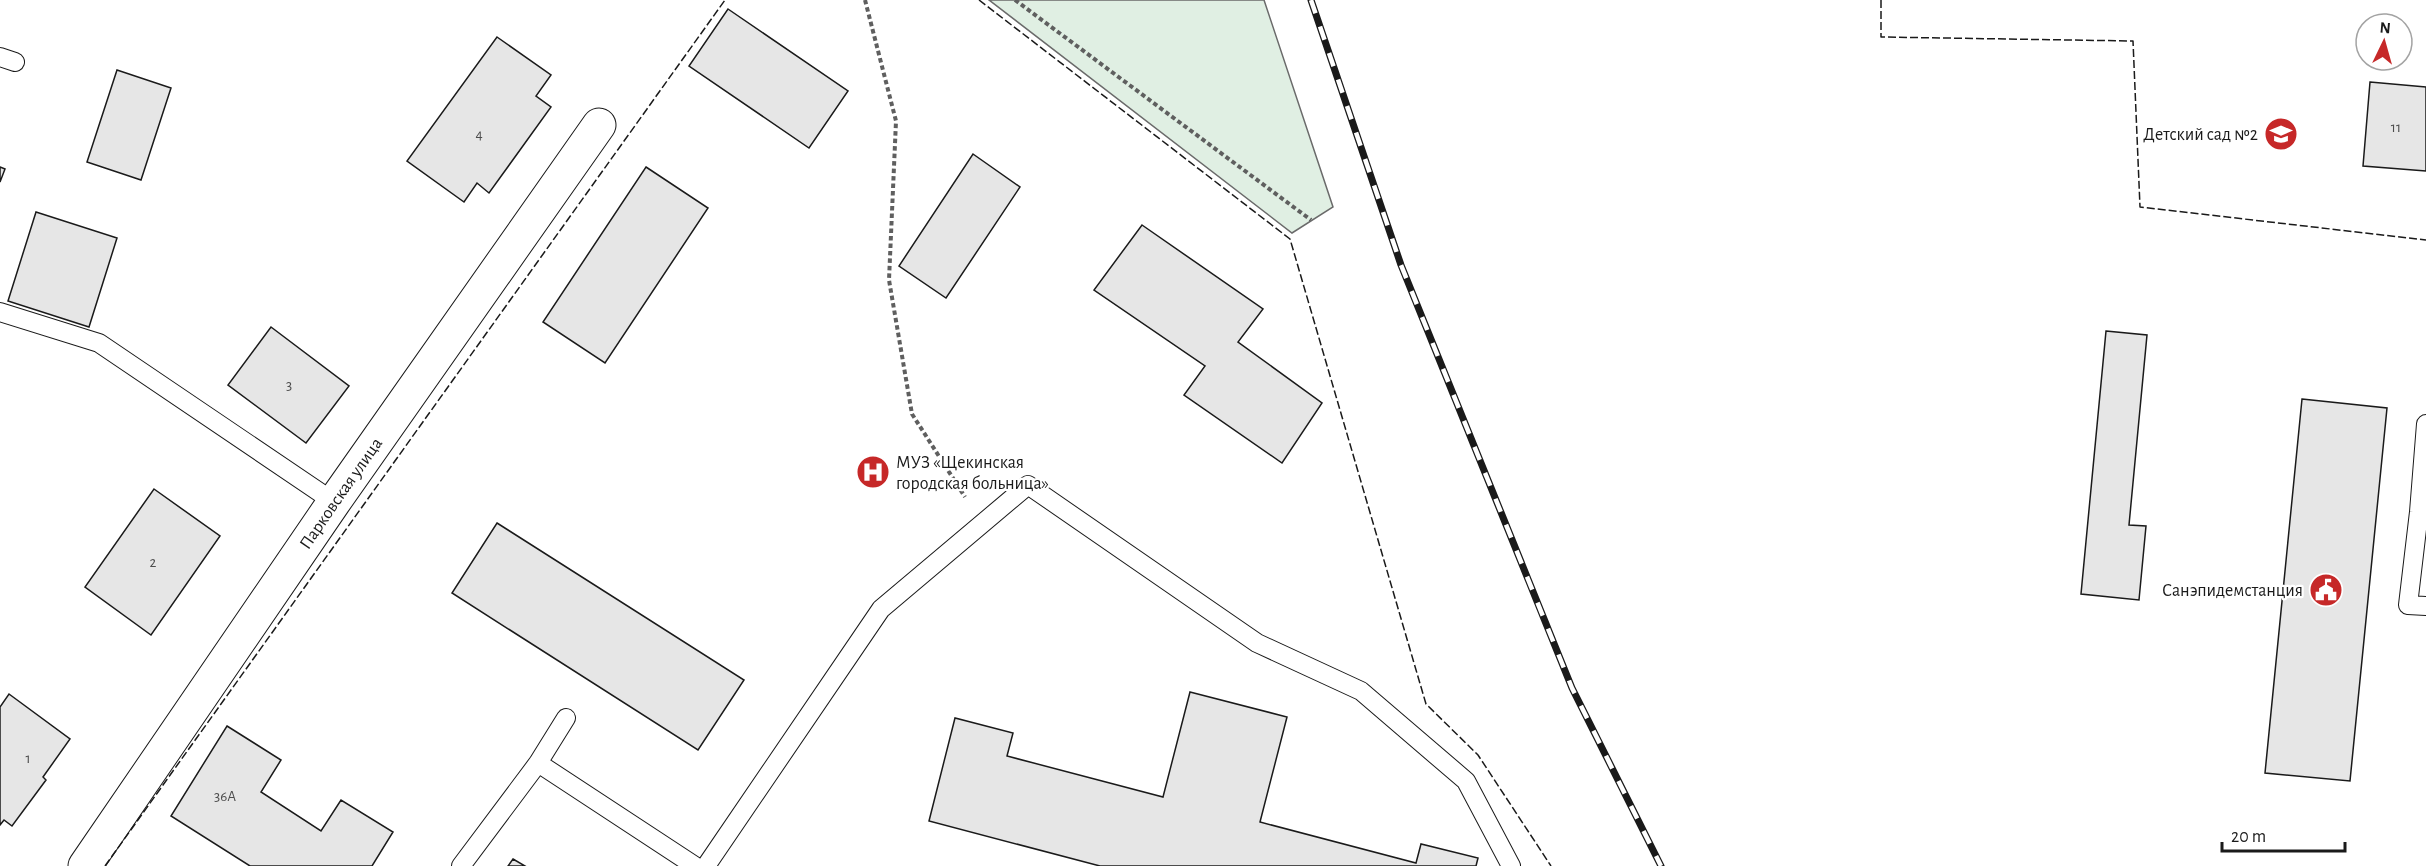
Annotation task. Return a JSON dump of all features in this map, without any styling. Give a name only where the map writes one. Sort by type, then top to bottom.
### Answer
[{"type":"street","name":"Парковская улица","points":[[85,866],[334,502],[599,125]]},
{"type":"lane","points":[[0,312],[99,343],[334,502]]},
{"type":"lane","points":[[2426,424],[2408,604],[2426,606]]},
{"type":"lane","points":[[706,866],[881,609],[1028,485],[1257,643],[1361,691],[1466,781],[1511,866]]},
{"type":"lane","points":[[461,866],[538,763],[566,718]]},
{"type":"lane","points":[[538,763],[695,866]]},
{"type":"path","points":[[865,0],[896,121],[889,280],[912,414],[982,524]]},
{"type":"path","points":[[1015,0],[1311,220]]},
{"type":"green space","points":[[989,0],[1264,0],[1333,207],[1292,233]]},
{"type":"building","points":[[728,9],[848,91],[809,148],[689,66]]},
{"type":"building","points":[[497,37],[551,75],[536,96],[551,107],[489,193],[477,183],[464,202],[407,161]]},
{"type":"building","points":[[117,70],[171,88],[141,180],[87,162]]},
{"type":"building","points":[[2370,82],[2426,87],[2426,171],[2363,166]]},
{"type":"building","points":[[973,154],[1020,187],[946,298],[899,266]]},
{"type":"building","points":[[0,167],[5,169],[0,182]]},
{"type":"building","points":[[646,167],[708,208],[605,363],[543,322]]},
{"type":"building","points":[[36,212],[117,238],[89,327],[8,301]]},
{"type":"building","points":[[1142,225],[1263,309],[1238,342],[1322,403],[1282,463],[1184,395],[1205,366],[1094,290]]},
{"type":"building","points":[[271,327],[349,386],[306,443],[228,385]]},
{"type":"building","points":[[2106,331],[2147,335],[2129,525],[2146,526],[2139,600],[2081,594]]},
{"type":"building","name":"Санэпидемстанция","points":[[2302,399],[2387,408],[2350,781],[2265,773]]},
{"type":"building","points":[[154,489],[220,536],[151,635],[85,587]]},
{"type":"building","points":[[497,523],[744,680],[698,750],[452,593]]},
{"type":"building","points":[[1190,692],[1287,717],[1260,822],[1416,863],[1421,844],[1478,858],[1476,866],[1100,866],[929,821],[955,718],[1013,733],[1007,756],[1163,797]]},
{"type":"building","points":[[9,694],[70,739],[43,777],[46,780],[12,826],[4,820],[0,825],[0,707]]},
{"type":"building","points":[[227,726],[281,760],[261,792],[321,831],[341,800],[393,832],[372,866],[250,866],[171,816]]},
{"type":"building","points":[[513,859],[525,866],[508,866]]},
{"type":"railway","points":[[1311,0],[1401,265],[1572,688],[1661,866]]},
{"type":"fence","points":[[105,866],[725,0]]},
{"type":"fence","points":[[979,0],[1290,239],[1426,704],[1478,755],[1551,866]]},
{"type":"fence","points":[[1881,0],[1881,37],[2133,41],[2140,207],[2426,240]]},
{"type":"place","name":"Детский сад №2","points":[[2281,134]]},
{"type":"place","name":"МУЗ «Щекинская городская больница»","points":[[873,472]]},
{"type":"place","name":"Санэпидемстанция","points":[[2326,590]]}]
